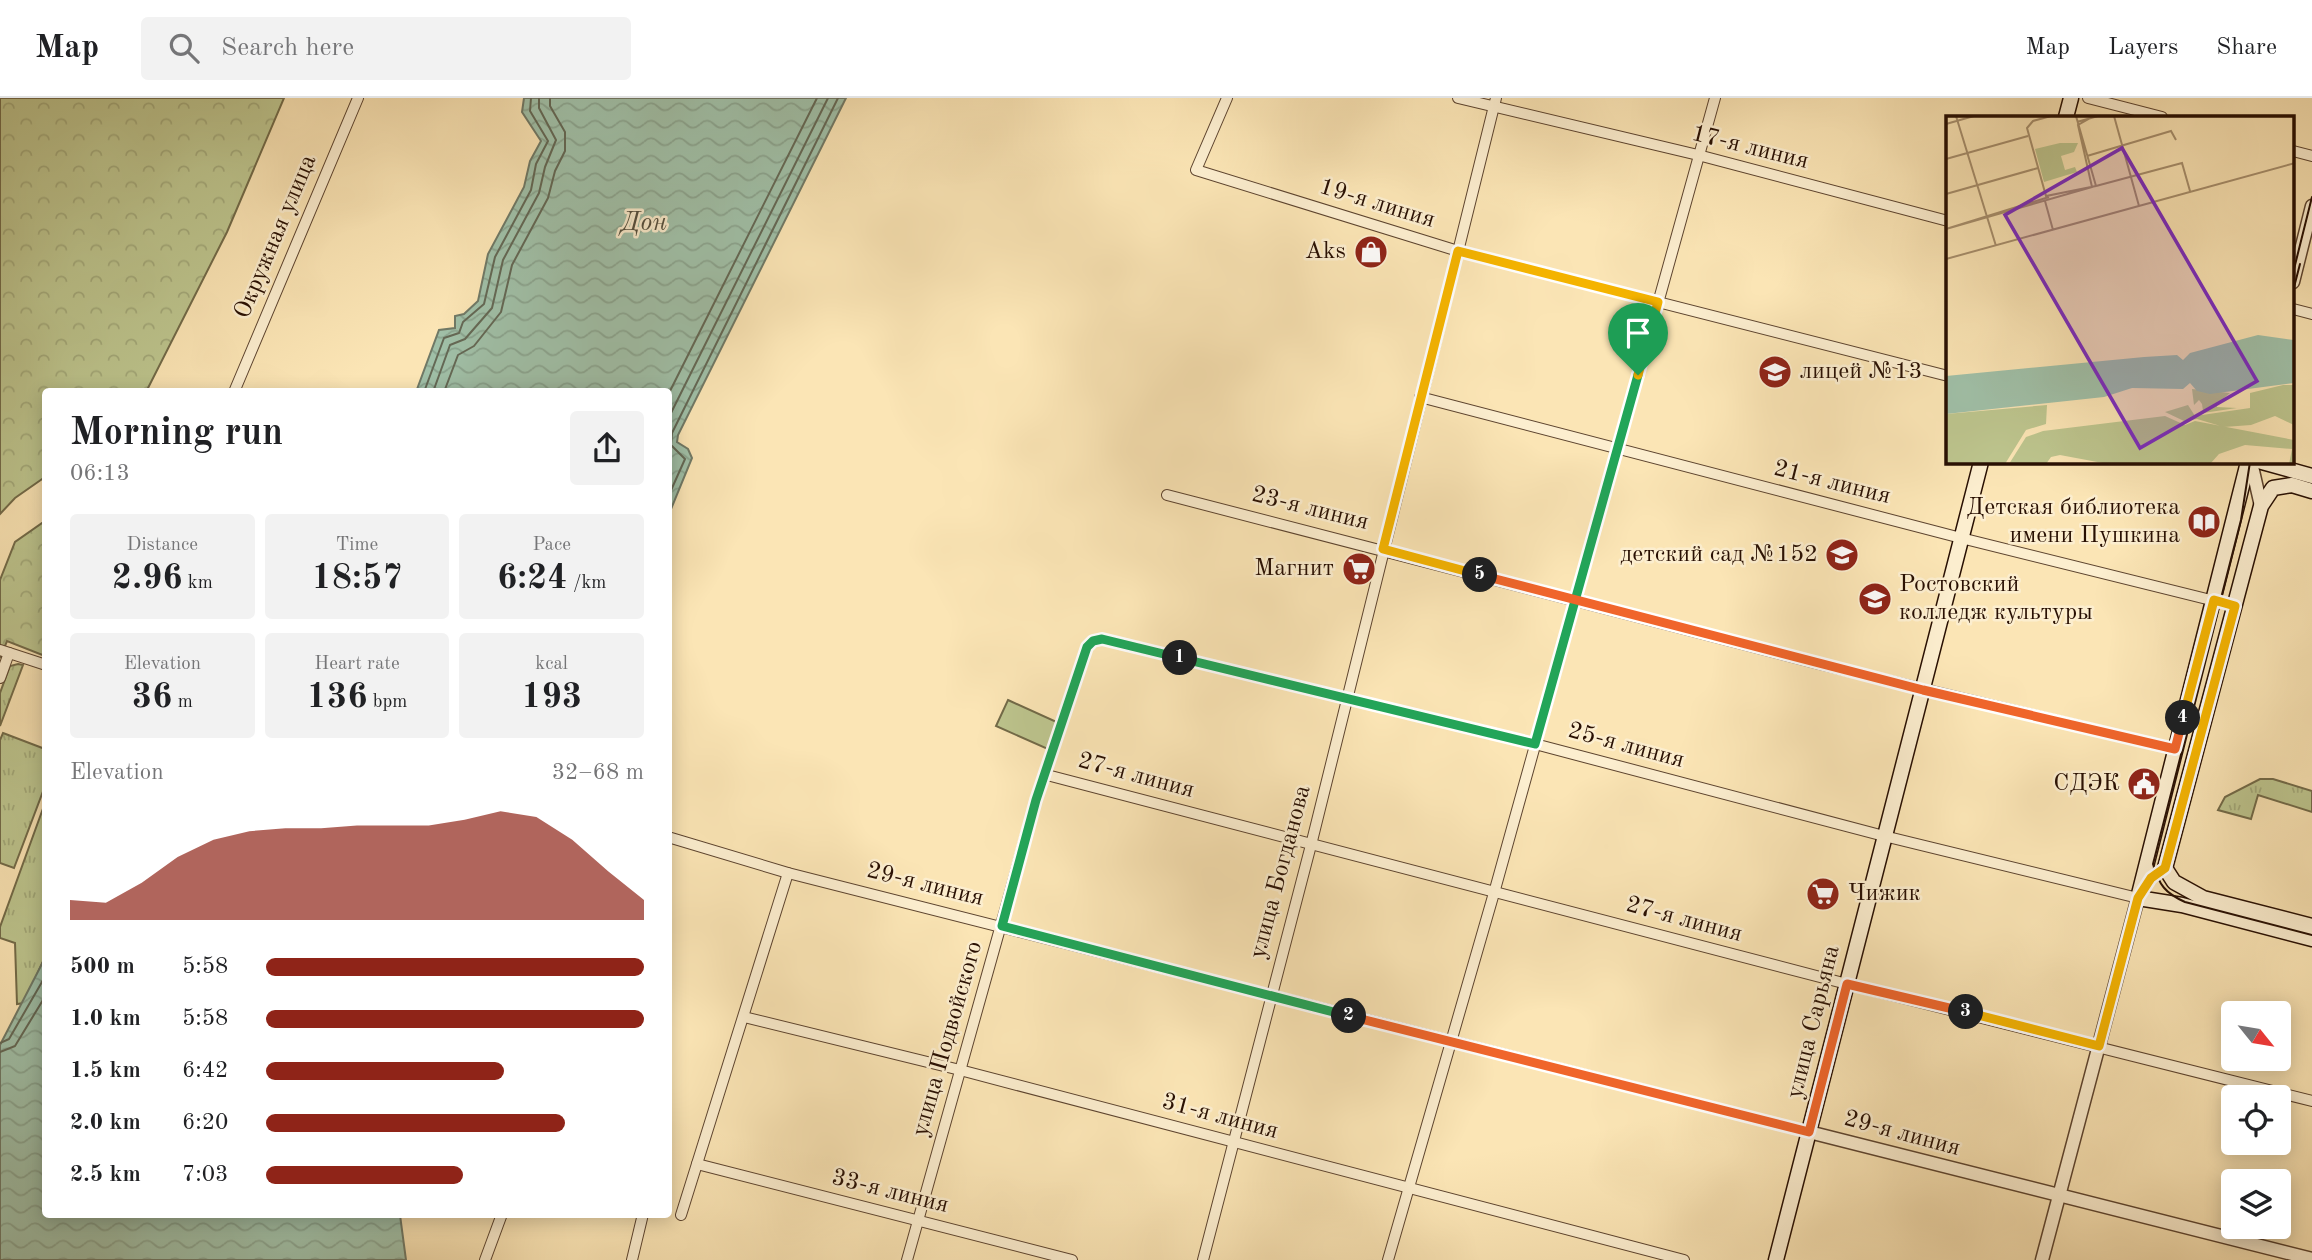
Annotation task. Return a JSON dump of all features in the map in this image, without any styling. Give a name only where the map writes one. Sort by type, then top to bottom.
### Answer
[{"type":"main road","points":[[2066,116],[2071,98]]},
{"type":"main road","name":"улица Сарьяна","points":[[1776,1260],[1980,464]]},
{"type":"main road","points":[[2138,898],[2249,464]]},
{"type":"main road","points":[[2269,464],[2312,476]]},
{"type":"main road","points":[[2138,898],[2151,878],[2165,868],[2261,506],[2273,488],[2292,485],[2312,491]]},
{"type":"main road","points":[[2165,868],[2175,882],[2203,898],[2312,926]]},
{"type":"main road","points":[[2138,898],[2182,905],[2312,939]]},
{"type":"street","name":"Окружная улица","points":[[236,388],[358,98]]},
{"type":"street","name":"19-я линия","points":[[1227,98],[1196,170],[1458,251],[1946,375]]},
{"type":"street","name":"17-я линия","points":[[1458,98],[1495,103],[1946,220]]},
{"type":"street","points":[[1388,1260],[1494,893],[1715,98]]},
{"type":"street","points":[[2088,98],[2158,116]]},
{"type":"street","name":"улица Богданова","points":[[1203,1260],[1269,996],[1311,845],[1495,103]]},
{"type":"street","points":[[2294,151],[2312,156]]},
{"type":"street","points":[[2294,278],[2312,206]]},
{"type":"street","points":[[2294,309],[2312,314]]},
{"type":"street","name":"21-я линия","points":[[1420,397],[1961,538],[2235,606]]},
{"type":"street","points":[[2250,464],[2261,506]]},
{"type":"street","name":"23-я линия","points":[[1167,495],[1923,690],[2175,749]]},
{"type":"street","name":"25-я линия","points":[[1102,639],[1535,744],[1884,836],[2138,898]]},
{"type":"street","name":"улица Подвойского","points":[[907,1260],[1036,800],[1047,775],[1087,647],[1093,641],[1102,639]]},
{"type":"street","points":[[0,678],[5,651],[42,664]]},
{"type":"street","name":"27-я линия","points":[[1047,775],[1847,984],[2312,1101]]},
{"type":"street","name":"29-я линия","points":[[672,839],[788,873],[2312,1259]]},
{"type":"street","points":[[681,1216],[788,873]]},
{"type":"street","points":[[2042,1260],[2138,898]]},
{"type":"street","name":"31-я линия","points":[[744,1017],[960,1070],[1684,1260]]},
{"type":"street","name":"33-я линия","points":[[697,1164],[1072,1260]]},
{"type":"street","points":[[485,1260],[501,1218]]},
{"type":"street","points":[[632,1260],[642,1218]]},
{"type":"green space","points":[[0,98],[284,98],[227,232],[148,388],[42,388],[42,479],[15,498],[0,514]]},
{"type":"green space","points":[[42,523],[42,655],[7,641],[0,658],[0,580],[15,542]]},
{"type":"green space","points":[[23,665],[0,726],[0,693],[10,666]]},
{"type":"green space","points":[[1008,700],[1061,724],[1050,750],[996,726]]},
{"type":"green space","points":[[3,733],[42,748],[42,794],[14,868],[0,863],[0,740]]},
{"type":"green space","points":[[2260,779],[2273,779],[2312,791],[2312,812],[2258,795],[2251,819],[2218,810],[2225,797]]},
{"type":"green space","points":[[42,811],[42,964],[24,1003],[17,1004],[15,943],[0,938],[0,927]]},
{"type":"water","name":"Дон","points":[[524,98],[846,98],[678,435],[677,442],[688,449],[692,458],[672,507],[672,388],[417,388],[439,330],[455,328],[455,316],[464,314],[478,301],[488,254],[524,187],[530,161],[541,141],[522,112]]},
{"type":"water","points":[[42,964],[42,1218],[400,1218],[406,1260],[0,1260],[0,1045]]},
{"type":"tram line","points":[[2294,269],[2312,197]]},
{"type":"tram line","points":[[2294,287],[2300,264]]},
{"type":"tram line","points":[[2250,464],[2241,520],[2153,864],[2164,888],[2185,902],[2312,935]]},
{"type":"place","name":"Aks","points":[[1371,252]]},
{"type":"place","name":"лицей №13","points":[[1775,372]]},
{"type":"place","name":"Детская библиотека имени Пушкина","points":[[2204,522]]},
{"type":"place","name":"детский сад №152","points":[[1842,555]]},
{"type":"place","name":"Магнит","points":[[1359,569]]},
{"type":"place","name":"Ростовский колледж культуры","points":[[1875,599]]},
{"type":"place","name":"СДЭК","points":[[2144,784]]},
{"type":"place","name":"Чижик","points":[[1823,894]]},
{"type":"route","points":[[1638,375],[1574,600],[1535,744],[1102,639],[1093,641],[1087,647],[1047,775],[1036,800],[1002,926],[1809,1132],[1847,984],[2099,1046],[2138,898],[2151,878],[2165,868],[2235,606],[2214,600],[2175,749],[1819,664],[1574,600],[1383,549],[1458,251],[1658,302],[1638,375]]}]
